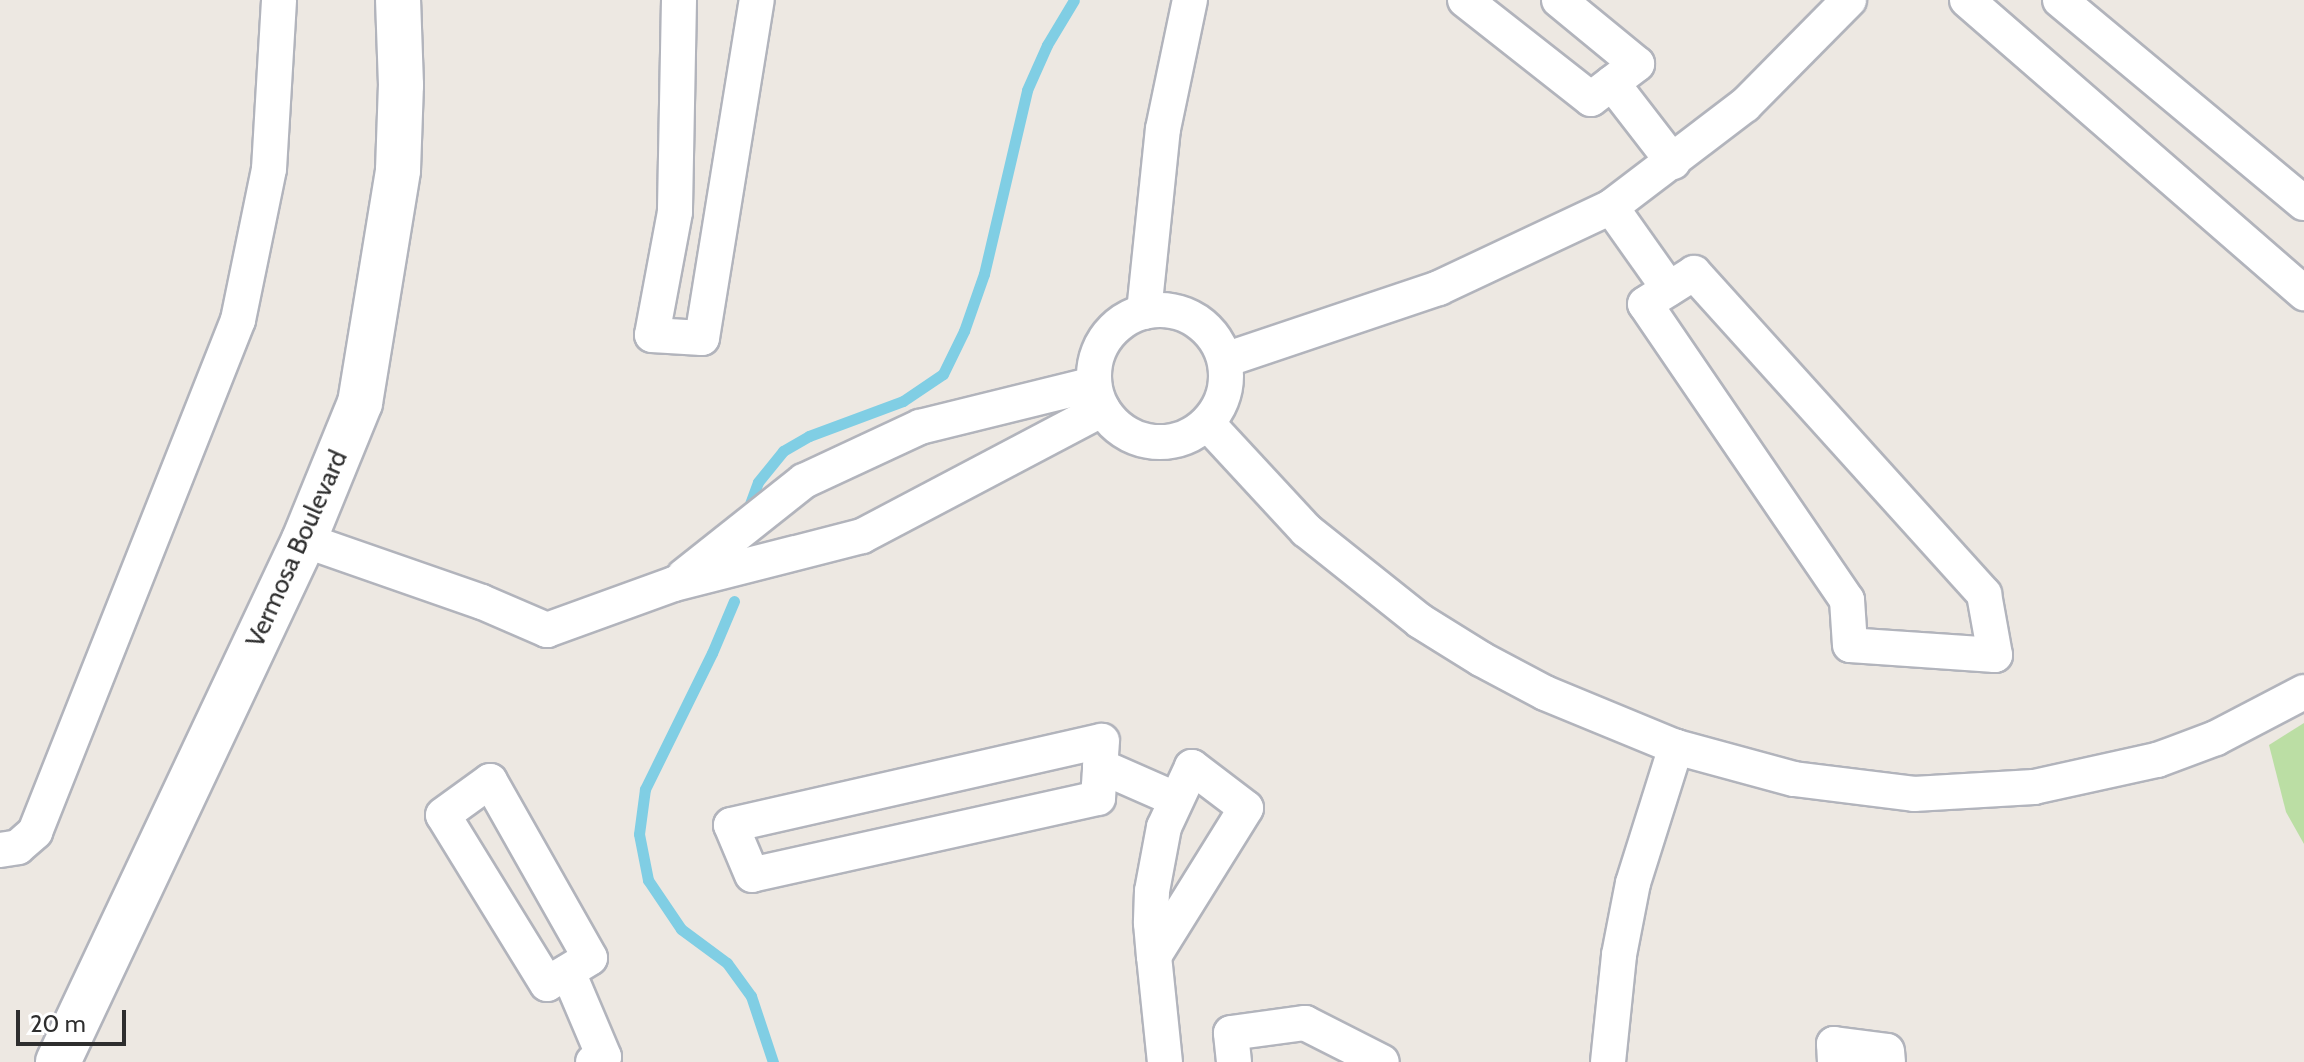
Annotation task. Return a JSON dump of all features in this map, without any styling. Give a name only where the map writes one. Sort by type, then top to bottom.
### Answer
[{"type":"main road","name":"Vermosa Boulevard","points":[[58,1062],[304,540],[360,403],[398,170],[401,85],[398,0]]},
{"type":"street","points":[[0,850],[18,847],[35,832],[238,320],[269,169],[279,0]]},
{"type":"street","points":[[679,0],[675,212],[652,335],[702,338],[755,0]]},
{"type":"street","points":[[1144,312],[1163,129],[1190,0]]},
{"type":"street","points":[[1465,0],[1591,99],[1637,64],[1559,0]]},
{"type":"street","points":[[1225,360],[1439,288],[1611,207],[1745,105],[1849,0]]},
{"type":"street","points":[[1967,0],[2304,293]]},
{"type":"street","points":[[2060,0],[2304,203]]},
{"type":"street","points":[[1612,83],[1673,162]]},
{"type":"street","points":[[1611,207],[1669,289]]},
{"type":"street","points":[[1694,273],[1974,582],[1984,594],[1995,655],[1850,645],[1847,600],[1645,304],[1669,289],[1694,273]]},
{"type":"street","points":[[1165,310],[1194,321],[1216,341],[1225,360],[1227,383],[1220,405],[1207,423],[1191,435],[1172,442],[1152,442],[1132,436],[1116,425],[1098,396],[1095,365],[1112,331],[1127,319],[1144,312],[1165,310]]},
{"type":"street","points":[[304,540],[482,602],[547,630],[674,584],[862,536],[1098,396]]},
{"type":"street","points":[[674,584],[804,481],[920,427],[1098,396]]},
{"type":"street","points":[[1207,423],[1306,530],[1420,621],[1545,693],[1676,747],[1794,779],[1854,789],[1974,793],[2096,776],[2157,760],[2216,738],[2304,692]]},
{"type":"street","points":[[1102,741],[1100,766],[1098,798],[752,875],[731,825],[1102,741]]},
{"type":"street","points":[[1608,1062],[1619,955],[1633,883],[1676,747]]},
{"type":"street","points":[[1100,766],[1175,799]]},
{"type":"street","points":[[1154,956],[1246,808],[1192,767],[1164,827],[1152,891],[1154,956],[1165,1062]]},
{"type":"street","points":[[490,781],[590,958],[568,972],[547,984],[443,815],[490,781]]},
{"type":"street","points":[[568,972],[604,1057],[593,1062]]},
{"type":"street","points":[[1234,1062],[1231,1033],[1305,1023],[1382,1062]]},
{"type":"street","points":[[1835,1062],[1834,1044],[1887,1051],[1888,1062]]},
{"type":"green space","points":[[2304,723],[2304,844],[2286,812],[2269,745]]},
{"type":"waterway","points":[[750,504],[758,482],[783,451],[809,436],[903,401],[943,374],[964,331],[984,274],[1027,90],[1047,45],[1074,0]]},
{"type":"waterway","points":[[734,601],[645,789],[639,834],[648,880],[681,929],[727,963],[751,996],[773,1062]]}]
